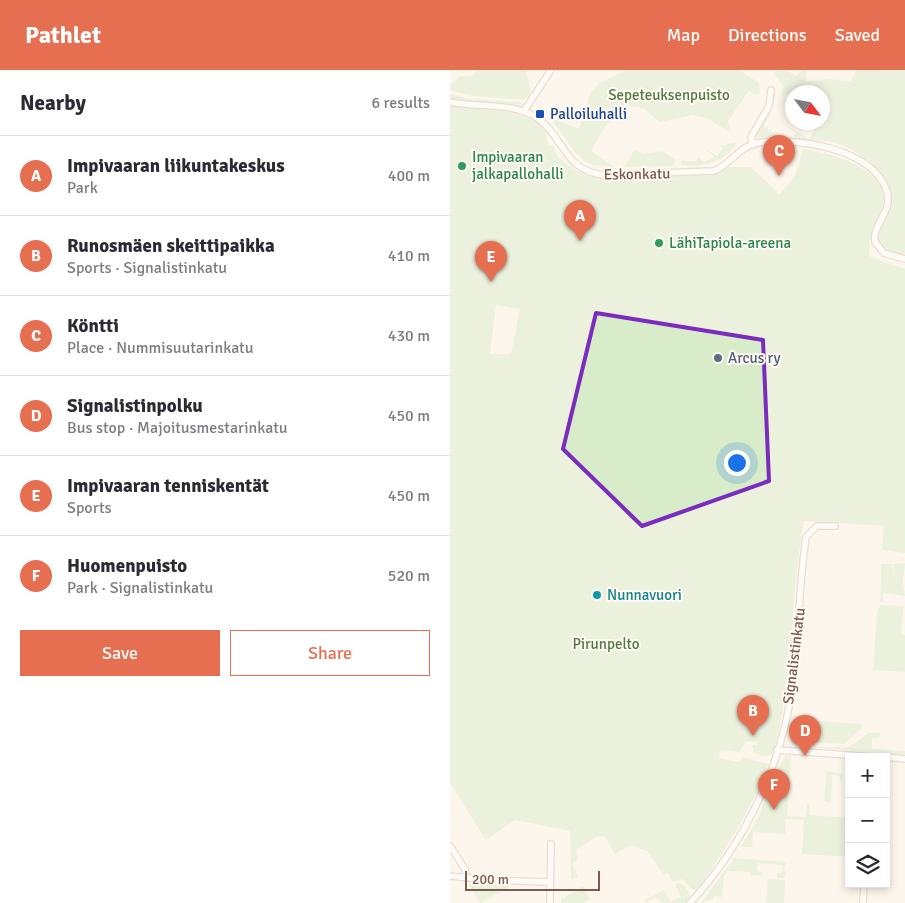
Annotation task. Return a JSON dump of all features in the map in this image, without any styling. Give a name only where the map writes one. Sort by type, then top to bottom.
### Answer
[{"type":"street","points":[[524,111],[551,70]]},
{"type":"street","points":[[771,90],[769,106],[751,136],[753,145],[767,143],[820,145],[848,154],[872,170],[884,184],[888,193],[887,208],[874,237],[879,249],[888,255],[905,259]]},
{"type":"street","name":"Eskonkatu","points":[[450,102],[524,111],[544,124],[572,162],[584,170],[597,175],[713,171],[728,164],[741,151],[753,145]]},
{"type":"street","name":"Signalistinkatu","points":[[690,903],[706,885],[748,820],[762,793],[777,750],[793,683],[806,537],[817,526],[835,526]]},
{"type":"street","points":[[777,750],[845,755]]},
{"type":"street","points":[[890,757],[905,759]]},
{"type":"street","points":[[550,844],[547,862],[550,903]]},
{"type":"street","points":[[450,846],[465,869],[466,878]]},
{"type":"street","points":[[450,876],[549,882]]},
{"type":"street","points":[[863,903],[864,888]]},
{"type":"highlighted area","points":[[596,313],[763,340],[769,481],[642,526],[563,449]]},
{"type":"green space","points":[[477,70],[526,70],[531,92],[525,100],[473,96],[450,90],[450,85],[460,76],[473,76]]},
{"type":"green space","name":"Sepeteuksenpuisto","points":[[627,70],[739,70],[759,83],[760,93],[757,95],[749,91],[728,121],[731,133],[707,118],[692,115],[660,122],[643,108],[625,105],[604,128],[591,151],[615,167],[593,165],[584,161],[574,151],[551,118],[579,129],[591,92],[600,83]]},
{"type":"green space","points":[[776,70],[785,70],[797,76],[801,70],[807,70],[805,82],[827,79],[850,81],[857,70],[905,70],[905,254],[892,253],[879,243],[880,231],[890,209],[891,196],[881,177],[859,154],[845,146],[831,142],[771,139],[755,136],[778,101],[764,126],[780,137],[793,138],[796,133],[792,130],[794,130],[809,139],[814,130],[830,130],[830,85],[785,85],[785,93],[782,98],[783,86],[775,74]]},
{"type":"green space","points":[[450,94],[472,99],[520,102],[525,104],[521,106],[456,101],[450,99]]},
{"type":"green space","name":"Pirunpelto","points":[[450,106],[504,110],[528,118],[549,135],[546,137],[549,145],[553,145],[557,156],[574,169],[589,176],[603,179],[705,175],[715,174],[730,167],[751,167],[779,194],[795,174],[802,149],[840,158],[866,170],[876,179],[882,189],[884,201],[872,233],[869,256],[905,269],[905,553],[882,550],[884,526],[804,521],[796,578],[786,692],[775,748],[772,755],[764,756],[754,753],[752,745],[757,745],[757,742],[746,741],[740,752],[720,750],[719,758],[740,762],[742,757],[768,764],[746,814],[697,891],[690,888],[683,879],[673,882],[668,873],[664,875],[647,851],[631,845],[615,854],[605,837],[598,836],[576,850],[578,859],[572,864],[578,876],[571,880],[570,831],[515,820],[486,840],[450,783]],"holes":[[[496,305],[520,309],[511,354],[490,354]]]},
{"type":"green space","points":[[737,142],[727,155],[713,162],[704,165],[680,164],[682,161],[696,161],[698,158],[705,162],[714,156],[701,146],[717,156],[723,148],[720,146]]},
{"type":"green space","points":[[635,149],[643,154],[662,151],[676,160],[672,166],[624,167]]},
{"type":"green space","points":[[905,563],[903,582],[905,596],[884,593],[883,601],[890,603],[880,602],[881,564],[893,564],[893,566],[886,567],[893,567],[893,577],[894,564]]},
{"type":"green space","points":[[881,605],[904,606],[901,635],[905,635],[905,672],[873,670],[877,612]]},
{"type":"green space","points":[[817,721],[862,724],[861,729],[844,744],[816,742]]},
{"type":"green space","points":[[869,733],[880,733],[879,738],[872,738],[872,749],[905,751],[905,755],[811,747],[849,747]]},
{"type":"green space","points":[[786,755],[791,756],[787,816],[805,817],[807,804],[809,804],[810,815],[845,818],[845,857],[802,854],[804,820],[786,819],[785,834],[753,832],[752,847],[741,847],[758,817],[780,764]]},
{"type":"green space","points":[[827,771],[843,774],[842,781],[840,781],[840,776],[832,775],[831,803],[824,801]]},
{"type":"green space","points":[[734,858],[786,862],[783,871],[786,872],[785,878],[777,878],[777,873],[782,873],[783,865],[758,863],[757,871],[763,872],[762,877],[759,875],[750,876],[750,872],[728,871],[724,876],[722,897],[714,896],[713,899],[701,903]]},
{"type":"green space","points":[[768,879],[785,880],[784,903],[766,903]]},
{"type":"green space","points":[[468,883],[512,886],[480,903]]},
{"type":"green space","points":[[678,883],[689,894],[691,899],[687,903],[662,903],[655,897],[646,903],[645,900],[664,890],[671,902],[681,897],[675,884]]},
{"type":"green space","points":[[583,886],[590,899],[583,903],[561,903],[561,899]]},
{"type":"place","name":"Palloiluhalli","points":[[540,114]]},
{"type":"place","name":"Impivaaran jalkapallohalli","points":[[462,166]]},
{"type":"place","name":"Köntti","points":[[779,176]]},
{"type":"place","name":"Impivaaran liikuntakeskus","points":[[580,241]]},
{"type":"place","name":"LähiTapiola-areena","points":[[659,243]]},
{"type":"place","name":"Impivaaran tenniskentät","points":[[491,282]]},
{"type":"place","name":"Arcus ry","points":[[718,358]]},
{"type":"place","name":"Nunnavuori","points":[[597,595]]},
{"type":"place","name":"Runosmäen skeittipaikka","points":[[753,736]]},
{"type":"place","name":"Signalistinpolku","points":[[805,756]]},
{"type":"place","name":"Huomenpuisto","points":[[774,810]]}]
